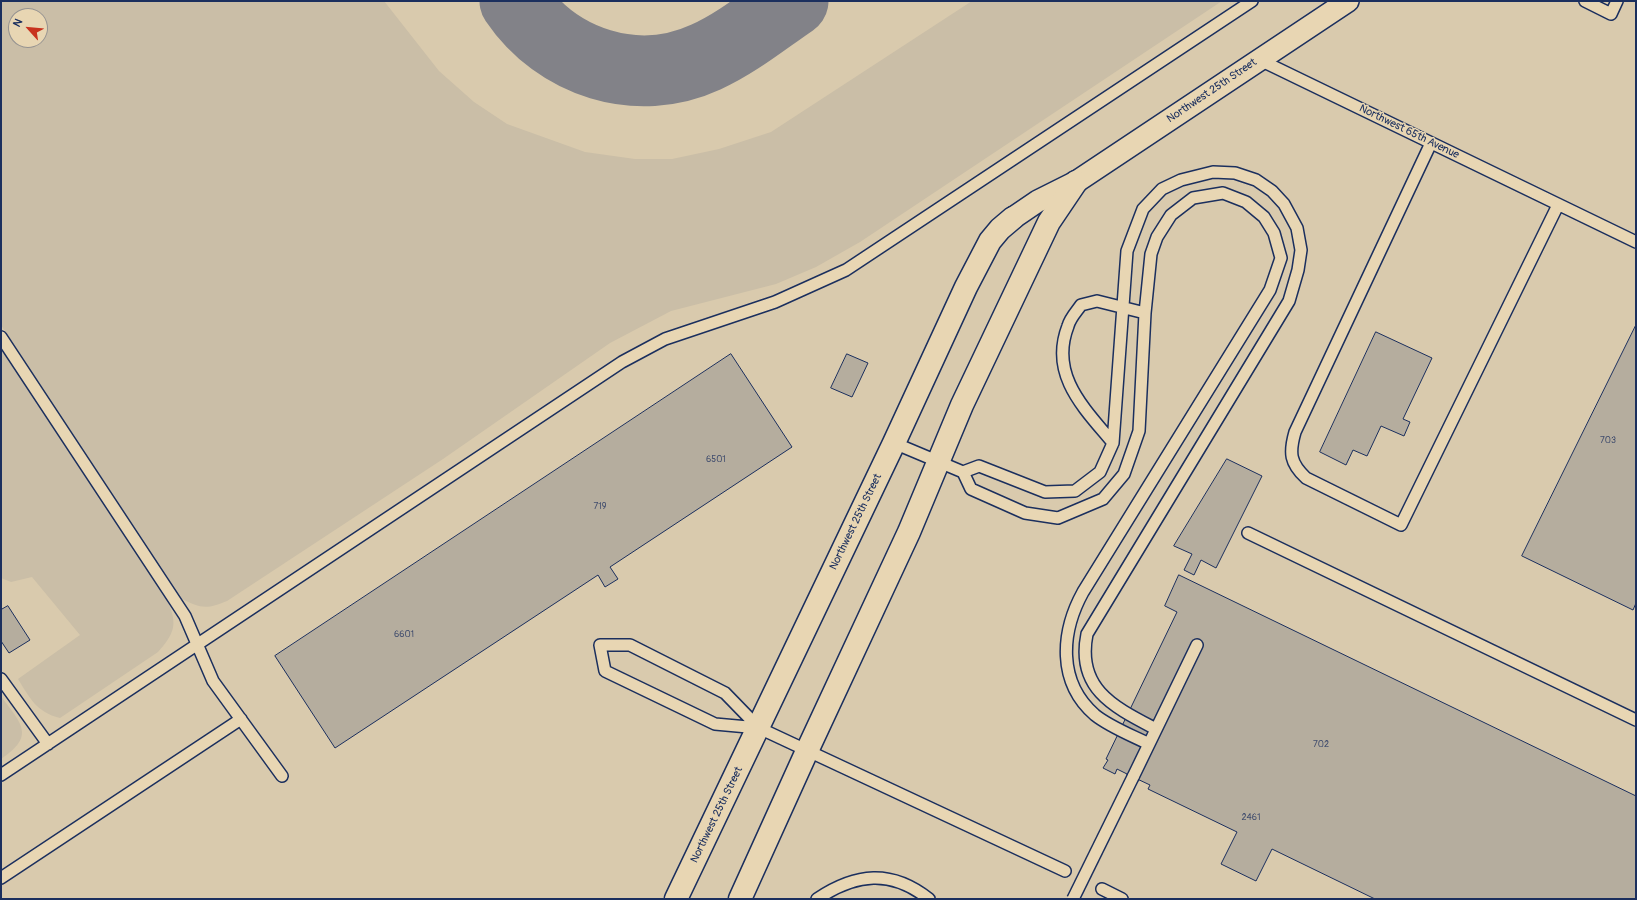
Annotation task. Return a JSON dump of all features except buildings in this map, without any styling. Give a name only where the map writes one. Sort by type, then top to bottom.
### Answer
[{"type":"street","name":"Northwest 25th Street","points":[[676,899],[759,728],[983,253],[1000,228],[1038,200],[1076,182],[1348,1]]},
{"type":"street","name":"Northwest 25th Street","points":[[740,899],[909,532],[962,405],[1049,222],[1076,182]]},
{"type":"lane","points":[[1,775],[622,362],[665,339],[775,302],[846,270],[1252,1]]},
{"type":"lane","points":[[1585,1],[1611,14],[1617,1]]},
{"type":"lane","name":"Northwest 65th Avenue","points":[[1260,60],[1636,242]]},
{"type":"lane","points":[[1431,143],[1295,432],[1291,446],[1292,458],[1297,469],[1306,478],[1402,525],[1558,205]]},
{"type":"lane","points":[[963,472],[979,466],[1045,492],[1075,491],[1100,472],[1113,443],[1127,251],[1143,209],[1162,189],[1181,180],[1213,172],[1236,173],[1256,180],[1272,190],[1284,204],[1297,228],[1301,250],[1298,270],[1289,301],[1087,634],[1084,648],[1085,664],[1092,681],[1103,696],[1128,714],[1156,729]]},
{"type":"lane","points":[[894,443],[963,472],[971,489],[1025,513],[1058,518],[1103,499],[1124,474],[1139,431],[1145,313],[1151,254],[1157,237],[1171,215],[1193,198],[1223,193],[1246,202],[1264,217],[1274,232],[1281,258],[1270,290],[1083,592],[1072,616],[1066,639],[1066,666],[1070,678],[1077,692],[1095,715],[1120,730],[1149,744]]},
{"type":"lane","points":[[1113,443],[1078,400],[1065,375],[1063,350],[1068,325],[1081,304],[1097,301],[1145,313]]},
{"type":"lane","points":[[1,337],[185,616],[212,681],[282,776]]},
{"type":"lane","points":[[1248,533],[1636,720]]},
{"type":"lane","points":[[759,728],[715,724],[605,671],[600,645],[630,645],[725,693],[759,728],[1065,871]]},
{"type":"lane","points":[[1073,899],[1197,646]]},
{"type":"lane","points":[[1,679],[48,744]]},
{"type":"lane","points":[[1,878],[241,719]]},
{"type":"lane","points":[[817,899],[834,888],[860,878],[891,880],[915,889],[928,899]]},
{"type":"lane","points":[[1102,889],[1122,899]]},
{"type":"shaded area","points":[[1,1],[1636,1],[1636,899],[1,899]]},
{"type":"shaded area","points":[[1,1],[384,1],[439,71],[474,102],[507,124],[585,152],[635,159],[672,159],[719,149],[771,132],[972,1],[1222,1],[860,242],[816,267],[776,284],[671,311],[610,343],[443,459],[227,601],[214,606],[203,607],[180,598],[1,325]]},
{"type":"shaded area","points":[[1,348],[168,602],[173,617],[173,629],[171,634],[158,652],[60,718],[39,708],[30,698],[18,679],[80,635],[32,577],[11,582],[1,578]]},
{"type":"shaded area","points":[[1,696],[19,721],[22,729],[22,736],[19,743],[12,751],[1,759]]},
{"type":"taxiway","points":[[515,1],[532,23],[553,40],[576,54],[600,64],[626,70],[653,70],[680,66],[706,57],[740,38],[793,1]]}]
